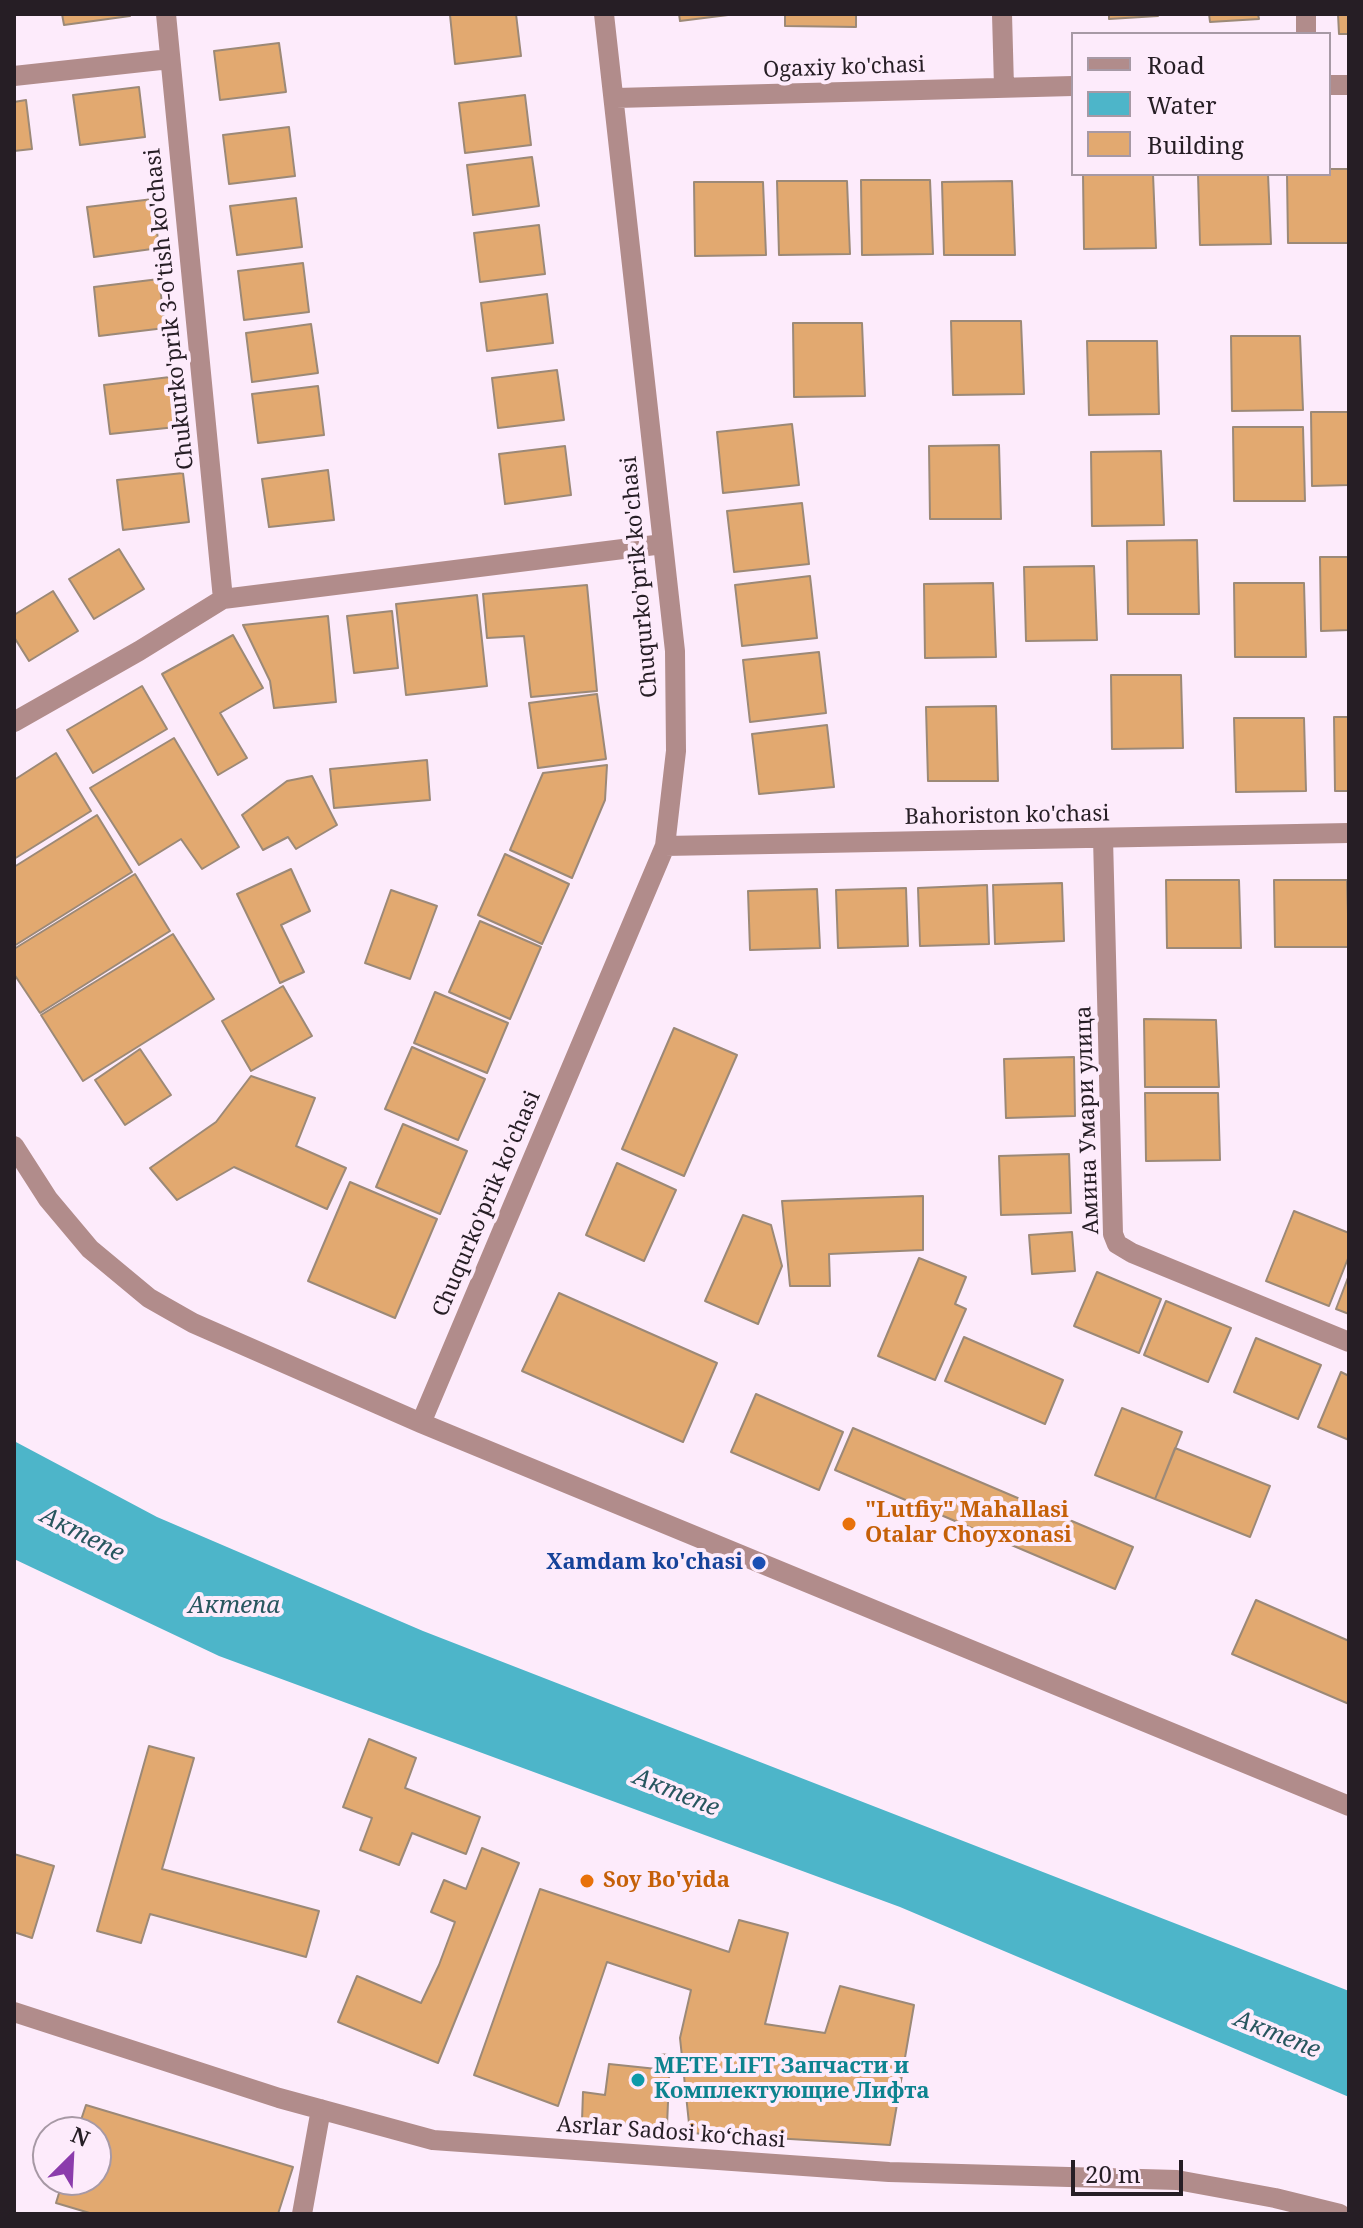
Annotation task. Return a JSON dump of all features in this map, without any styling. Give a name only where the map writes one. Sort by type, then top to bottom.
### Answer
[{"type":"street","name":"Chukurko'prik 3-o'tish ko'chasi","points":[[166,14],[223,599]]},
{"type":"street","name":"Chuqurko'prik ko'chasi","points":[[421,1423],[665,846],[676,751],[675,651],[616,98],[604,14]]},
{"type":"street","points":[[1002,14],[1004,87]]},
{"type":"street","points":[[14,76],[170,59]]},
{"type":"street","name":"Ogaxiy ko'chasi","points":[[616,98],[1071,86]]},
{"type":"street","points":[[14,722],[223,599],[663,544]]},
{"type":"street","name":"Bahoriston ko'chasi","points":[[665,846],[1349,833]]},
{"type":"street","name":"Амина Умари улица","points":[[1103,838],[1113,1234],[1117,1244],[1132,1253],[1349,1342]]},
{"type":"street","points":[[14,1146],[70,1228],[107,1266],[149,1298],[193,1323],[421,1423],[1349,1806]]},
{"type":"street","name":"Asrlar Sadosi ko‘chasi","points":[[14,2012],[321,2109],[433,2140],[889,2172],[1177,2180],[1340,2214]]},
{"type":"street","points":[[302,2214],[321,2109]]},
{"type":"water","name":"Актепа","points":[[14,1441],[157,1517],[423,1631],[1349,1991],[1349,2097],[900,1907],[219,1656],[14,1559]]},
{"type":"building","points":[[62,14],[129,14],[130,16],[64,25]]},
{"type":"building","points":[[516,14],[521,56],[455,64],[450,15]]},
{"type":"building","points":[[679,14],[736,14],[680,21]]},
{"type":"building","points":[[785,14],[856,14],[856,27],[785,26]]},
{"type":"building","points":[[1109,14],[1158,14],[1158,16],[1109,19]]},
{"type":"building","points":[[1209,14],[1258,14],[1259,19],[1210,22]]},
{"type":"building","points":[[1338,14],[1349,14],[1349,34],[1339,34]]},
{"type":"building","points":[[279,43],[286,92],[220,100],[214,51]]},
{"type":"building","points":[[139,87],[145,137],[80,145],[73,95]]},
{"type":"building","points":[[525,95],[531,145],[465,153],[459,103]]},
{"type":"building","points":[[26,100],[32,149],[14,151],[14,102]]},
{"type":"building","points":[[289,127],[295,176],[229,184],[223,135]]},
{"type":"building","points":[[532,157],[539,206],[473,215],[467,165]]},
{"type":"building","points":[[1331,169],[1349,169],[1349,243],[1288,243],[1287,176],[1331,176]]},
{"type":"building","points":[[1083,176],[1153,176],[1156,248],[1084,249]]},
{"type":"building","points":[[1198,176],[1268,176],[1271,244],[1200,245]]},
{"type":"building","points":[[861,180],[930,180],[933,254],[862,255]]},
{"type":"building","points":[[777,181],[847,181],[850,254],[779,255]]},
{"type":"building","points":[[1012,181],[1015,255],[944,255],[942,182]]},
{"type":"building","points":[[694,182],[763,182],[766,255],[695,256]]},
{"type":"building","points":[[296,198],[302,247],[237,255],[230,206]]},
{"type":"building","points":[[153,199],[159,248],[94,257],[87,207]]},
{"type":"building","points":[[539,225],[545,274],[480,282],[474,233]]},
{"type":"building","points":[[303,263],[309,312],[244,320],[238,271]]},
{"type":"building","points":[[159,279],[165,328],[99,336],[94,287]]},
{"type":"building","points":[[547,294],[553,343],[487,351],[481,303]]},
{"type":"building","points":[[951,321],[1021,321],[1024,394],[953,395]]},
{"type":"building","points":[[793,323],[862,323],[865,396],[794,397]]},
{"type":"building","points":[[311,324],[318,373],[252,382],[246,333]]},
{"type":"building","points":[[1231,336],[1300,336],[1303,410],[1232,411]]},
{"type":"building","points":[[1087,341],[1157,341],[1159,414],[1089,415]]},
{"type":"building","points":[[557,370],[564,420],[498,428],[492,378]]},
{"type":"building","points":[[170,377],[176,427],[110,434],[104,385]]},
{"type":"building","points":[[318,386],[324,435],[258,443],[252,394]]},
{"type":"building","points":[[1311,412],[1349,412],[1349,485],[1312,486]]},
{"type":"building","points":[[792,424],[799,485],[723,493],[717,432]]},
{"type":"building","points":[[1233,427],[1303,427],[1305,501],[1234,501]]},
{"type":"building","points":[[999,445],[1001,519],[930,519],[929,446]]},
{"type":"building","points":[[565,446],[571,495],[505,504],[499,454]]},
{"type":"building","points":[[1161,451],[1164,525],[1092,526],[1091,452]]},
{"type":"building","points":[[328,470],[334,520],[269,527],[262,479]]},
{"type":"building","points":[[183,473],[189,522],[123,530],[117,480]]},
{"type":"building","points":[[802,503],[809,564],[734,572],[727,511]]},
{"type":"building","points":[[1197,540],[1199,614],[1128,614],[1127,541]]},
{"type":"building","points":[[119,549],[144,589],[94,619],[69,579]]},
{"type":"building","points":[[1320,557],[1349,557],[1349,630],[1321,631]]},
{"type":"building","points":[[1094,566],[1097,640],[1026,641],[1024,567]]},
{"type":"building","points":[[810,576],[817,638],[742,646],[735,585]]},
{"type":"building","points":[[993,583],[996,657],[925,658],[924,584]]},
{"type":"building","points":[[1234,583],[1304,583],[1306,657],[1235,657]]},
{"type":"building","points":[[587,585],[597,691],[531,697],[524,636],[487,638],[483,594]]},
{"type":"building","points":[[53,591],[78,631],[29,661],[14,637],[14,615]]},
{"type":"building","points":[[477,595],[487,686],[406,695],[396,604]]},
{"type":"building","points":[[392,611],[398,668],[354,673],[347,616]]},
{"type":"building","points":[[328,616],[336,702],[274,708],[270,681],[243,625]]},
{"type":"building","points":[[233,635],[263,688],[220,713],[247,758],[218,775],[162,674]]},
{"type":"building","points":[[819,652],[826,713],[750,722],[743,660]]},
{"type":"building","points":[[1111,675],[1181,675],[1183,748],[1112,749]]},
{"type":"building","points":[[142,686],[167,729],[93,773],[67,730]]},
{"type":"building","points":[[597,694],[606,759],[538,768],[529,703]]},
{"type":"building","points":[[996,706],[998,781],[928,781],[926,707]]},
{"type":"building","points":[[1334,717],[1349,717],[1349,791],[1335,791]]},
{"type":"building","points":[[1234,718],[1304,718],[1306,791],[1236,792]]},
{"type":"building","points":[[827,725],[834,787],[759,794],[752,734]]},
{"type":"building","points":[[174,738],[239,847],[202,869],[181,839],[139,865],[90,788]]},
{"type":"building","points":[[56,753],[91,811],[14,859],[14,780]]},
{"type":"building","points":[[427,760],[430,800],[334,808],[330,769]]},
{"type":"building","points":[[607,765],[605,800],[572,878],[510,850],[543,773]]},
{"type":"building","points":[[312,776],[337,825],[296,849],[288,837],[263,850],[242,815],[287,781]]},
{"type":"building","points":[[97,815],[132,872],[14,946],[14,867]]},
{"type":"building","points":[[505,854],[569,884],[542,944],[478,915]]},
{"type":"building","points":[[291,869],[310,911],[281,925],[304,972],[280,983],[237,894]]},
{"type":"building","points":[[135,874],[170,931],[40,1013],[14,974],[14,949]]},
{"type":"building","points":[[1166,880],[1239,880],[1241,948],[1167,948]]},
{"type":"building","points":[[1274,880],[1347,880],[1349,947],[1275,947]]},
{"type":"building","points":[[1062,883],[1064,941],[995,944],[993,885]]},
{"type":"building","points":[[987,885],[989,944],[920,946],[918,888]]},
{"type":"building","points":[[906,888],[908,946],[838,948],[836,890]]},
{"type":"building","points":[[817,889],[820,948],[750,950],[748,891]]},
{"type":"building","points":[[391,890],[437,906],[410,979],[365,963]]},
{"type":"building","points":[[480,921],[541,947],[510,1019],[449,992]]},
{"type":"building","points":[[173,934],[214,999],[83,1081],[41,1015]]},
{"type":"building","points":[[283,986],[312,1036],[251,1071],[222,1021]]},
{"type":"building","points":[[435,992],[508,1023],[487,1073],[414,1043]]},
{"type":"building","points":[[1144,1019],[1216,1020],[1219,1087],[1145,1087]]},
{"type":"building","points":[[674,1028],[737,1055],[684,1176],[622,1149]]},
{"type":"building","points":[[412,1047],[485,1079],[458,1140],[385,1109]]},
{"type":"building","points":[[140,1049],[171,1095],[125,1125],[95,1080]]},
{"type":"building","points":[[1074,1057],[1075,1116],[1006,1118],[1004,1059]]},
{"type":"building","points":[[251,1076],[315,1098],[296,1146],[346,1168],[327,1209],[234,1167],[177,1200],[150,1168],[216,1122]]},
{"type":"building","points":[[1145,1093],[1218,1093],[1220,1160],[1146,1161]]},
{"type":"building","points":[[403,1124],[467,1151],[440,1214],[376,1187]]},
{"type":"building","points":[[1069,1154],[1071,1213],[1001,1215],[999,1156]]},
{"type":"building","points":[[617,1163],[676,1190],[644,1261],[586,1235]]},
{"type":"building","points":[[350,1182],[437,1219],[395,1318],[308,1281]]},
{"type":"building","points":[[923,1196],[923,1250],[829,1254],[830,1286],[790,1286],[782,1201]]},
{"type":"building","points":[[1294,1211],[1349,1233],[1349,1256],[1329,1306],[1266,1281]]},
{"type":"building","points":[[743,1215],[771,1225],[782,1266],[758,1324],[705,1301]]},
{"type":"building","points":[[1072,1232],[1075,1271],[1032,1274],[1029,1235]]},
{"type":"building","points":[[919,1258],[966,1277],[955,1304],[966,1309],[935,1380],[878,1356]]},
{"type":"building","points":[[1097,1272],[1161,1299],[1139,1353],[1074,1326]]},
{"type":"building","points":[[1349,1275],[1349,1314],[1336,1309]]},
{"type":"building","points":[[559,1293],[717,1363],[683,1442],[522,1371]]},
{"type":"building","points":[[1166,1301],[1231,1328],[1208,1382],[1144,1355]]},
{"type":"building","points":[[964,1337],[1063,1380],[1045,1424],[945,1381]]},
{"type":"building","points":[[1256,1338],[1321,1365],[1298,1419],[1234,1392]]},
{"type":"building","points":[[1341,1372],[1349,1376],[1349,1440],[1318,1427]]},
{"type":"building","points":[[756,1394],[843,1432],[819,1490],[731,1452]]},
{"type":"building","points":[[1122,1408],[1182,1432],[1155,1499],[1095,1475]]},
{"type":"building","points":[[853,1428],[1133,1547],[1115,1589],[835,1470]]},
{"type":"building","points":[[1175,1448],[1270,1486],[1250,1537],[1155,1499]]},
{"type":"building","points":[[1256,1600],[1349,1641],[1349,1704],[1232,1654]]},
{"type":"building","points":[[369,1739],[416,1758],[405,1788],[480,1817],[466,1854],[412,1833],[399,1865],[360,1850],[372,1818],[343,1807]]},
{"type":"building","points":[[149,1746],[194,1758],[162,1869],[319,1911],[306,1957],[150,1914],[141,1943],[97,1931]]},
{"type":"building","points":[[482,1848],[519,1863],[438,2063],[338,2022],[357,1976],[421,2003],[455,1922],[431,1912],[444,1880],[466,1889]]},
{"type":"building","points":[[14,1854],[54,1866],[32,1938],[14,1932]]},
{"type":"building","points":[[540,1889],[729,1952],[739,1920],[788,1933],[765,2024],[825,2033],[840,1986],[914,2005],[890,2145],[690,2133],[680,2038],[691,1990],[607,1962],[558,2106],[474,2075]]},
{"type":"building","name":"METE LIFT Запчасти и Комплектующие Лифта","points":[[658,2054],[670,2055],[667,2126],[582,2121],[583,2092],[605,2095],[609,2064],[657,2069]]},
{"type":"building","points":[[86,2105],[293,2167],[278,2214],[93,2214],[56,2203],[58,2196],[112,2196],[112,2116],[82,2116]]},
{"type":"place","name":"\"Lutfiy\" Mahallasi Otalar Choyxonasi","points":[[849,1524]]},
{"type":"place","name":"Xamdam ko'chasi","points":[[759,1563]]},
{"type":"place","name":"Soy Bo'yida","points":[[587,1881]]},
{"type":"place","name":"METE LIFT Запчасти и Комплектующие Лифта","points":[[638,2080]]},
{"type":"water label","name":"Актепе","points":[[82,1535]]},
{"type":"water label","name":"Актепе","points":[[676,1793]]},
{"type":"water label","name":"Актепе","points":[[1277,2035]]}]
